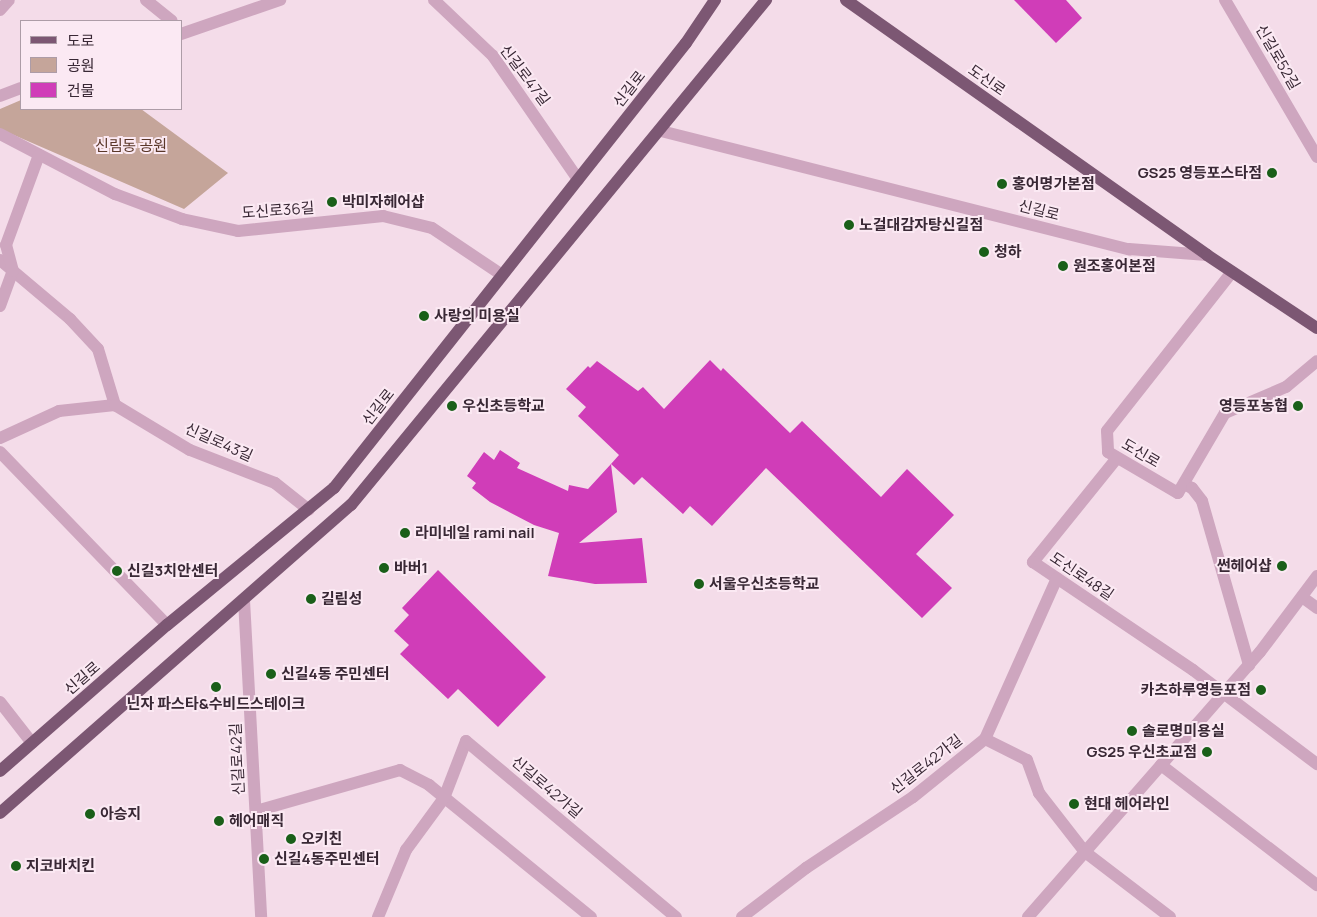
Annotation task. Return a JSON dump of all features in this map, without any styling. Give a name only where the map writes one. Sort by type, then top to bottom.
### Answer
[{"type":"main road","name":"신길로","points":[[0,771],[167,625],[309,510],[354,464],[578,180],[715,0]]},
{"type":"main road","points":[[0,813],[244,600],[356,499],[661,131],[766,0]]},
{"type":"main road","name":"도신로","points":[[846,0],[1207,255],[1317,328]]},
{"type":"street","points":[[0,10],[9,0]]},
{"type":"street","points":[[146,0],[171,20]]},
{"type":"street","points":[[183,32],[280,0]]},
{"type":"street","name":"신길로47길","points":[[434,0],[493,56],[578,180]]},
{"type":"street","name":"신길로52길","points":[[1225,0],[1317,157]]},
{"type":"street","points":[[0,96],[20,88]]},
{"type":"street","name":"신길로","points":[[661,131],[1129,249],[1207,255]]},
{"type":"street","name":"도신로36길","points":[[0,134],[114,194],[182,218],[238,231],[383,216],[432,228],[502,275]]},
{"type":"street","points":[[0,306],[13,271],[6,245],[39,154]]},
{"type":"street","points":[[0,260],[70,319],[98,349],[115,405],[59,411],[0,438]]},
{"type":"street","name":"도신로","points":[[1184,484],[1178,493],[1108,452],[1107,431],[1232,272]]},
{"type":"street","points":[[1249,665],[1202,501],[1192,488],[1184,484],[1225,413],[1286,387],[1317,361]]},
{"type":"street","name":"신길로43길","points":[[115,405],[190,450],[275,483],[309,510]]},
{"type":"street","points":[[0,452],[167,625]]},
{"type":"street","name":"도신로48길","points":[[1117,458],[1033,562],[1193,670],[1223,695],[1317,764]]},
{"type":"street","points":[[1028,917],[1249,665],[1317,576]]},
{"type":"street","name":"신길로42가길","points":[[742,917],[806,868],[913,797],[985,739],[1057,578]]},
{"type":"street","points":[[1302,597],[1317,608]]},
{"type":"street","name":"신길로42길","points":[[244,600],[261,917]]},
{"type":"street","points":[[0,702],[32,743]]},
{"type":"street","points":[[985,739],[1027,760],[1039,793],[1085,852],[1170,917]]},
{"type":"street","name":"신길로42가길","points":[[444,798],[466,741],[676,917]]},
{"type":"street","points":[[1161,765],[1317,885]]},
{"type":"street","points":[[256,811],[400,770],[444,798],[591,917]]},
{"type":"street","points":[[378,917],[406,850],[444,798]]},
{"type":"green space","name":"신림동 공원","points":[[20,100],[20,110],[142,110],[228,173],[184,209],[0,129],[0,109]]},
{"type":"building","points":[[1014,0],[1066,0],[1082,18],[1056,43]]},
{"type":"building","points":[[710,360],[721,371],[723,368],[790,433],[802,421],[881,497],[907,469],[954,515],[916,554],[952,588],[922,618],[766,468],[712,526],[690,506],[683,514],[642,477],[634,485],[611,464],[619,455],[578,416],[586,407],[566,389],[588,366],[590,368],[597,361],[638,391],[643,387],[664,409]]},
{"type":"building","points":[[500,450],[520,463],[517,468],[568,491],[569,485],[588,489],[611,464],[617,512],[579,543],[642,538],[647,583],[595,584],[548,576],[559,533],[534,525],[490,502],[472,488],[476,483],[467,476],[484,452],[494,460]]},
{"type":"building","points":[[438,570],[546,677],[498,727],[458,689],[448,699],[400,654],[409,645],[394,631],[409,615],[402,608]]},
{"type":"place","name":"GS25 영등포스타점","points":[[1272,173]]},
{"type":"place","name":"홍어명가본점","points":[[1002,184]]},
{"type":"place","name":"박미자헤어샵","points":[[332,202]]},
{"type":"place","name":"노걸대감자탕신길점","points":[[849,225]]},
{"type":"place","name":"청하","points":[[984,252]]},
{"type":"place","name":"원조홍어본점","points":[[1063,266]]},
{"type":"place","name":"사랑의 미용실","points":[[424,316]]},
{"type":"place","name":"우신초등학교","points":[[452,406]]},
{"type":"place","name":"영등포농협","points":[[1298,406]]},
{"type":"place","name":"라미네일 rami nail","points":[[405,533]]},
{"type":"place","name":"썬헤어샵","points":[[1282,566]]},
{"type":"place","name":"바버1","points":[[384,568]]},
{"type":"place","name":"신길3치안센터","points":[[117,571]]},
{"type":"place","name":"서울우신초등학교","points":[[699,584]]},
{"type":"place","name":"길림성","points":[[311,599]]},
{"type":"place","name":"신길4동 주민센터","points":[[271,674]]},
{"type":"place","name":"닌자 파스타&수비드스테이크","points":[[216,687]]},
{"type":"place","name":"카츠하루영등포점","points":[[1261,690]]},
{"type":"place","name":"솔로명미용실","points":[[1132,731]]},
{"type":"place","name":"GS25 우신초교점","points":[[1207,752]]},
{"type":"place","name":"현대 헤어라인","points":[[1074,804]]},
{"type":"place","name":"아승지","points":[[90,814]]},
{"type":"place","name":"헤어매직","points":[[219,821]]},
{"type":"place","name":"오키친","points":[[291,839]]},
{"type":"place","name":"신길4동주민센터","points":[[264,859]]},
{"type":"place","name":"지코바치킨","points":[[16,866]]}]
